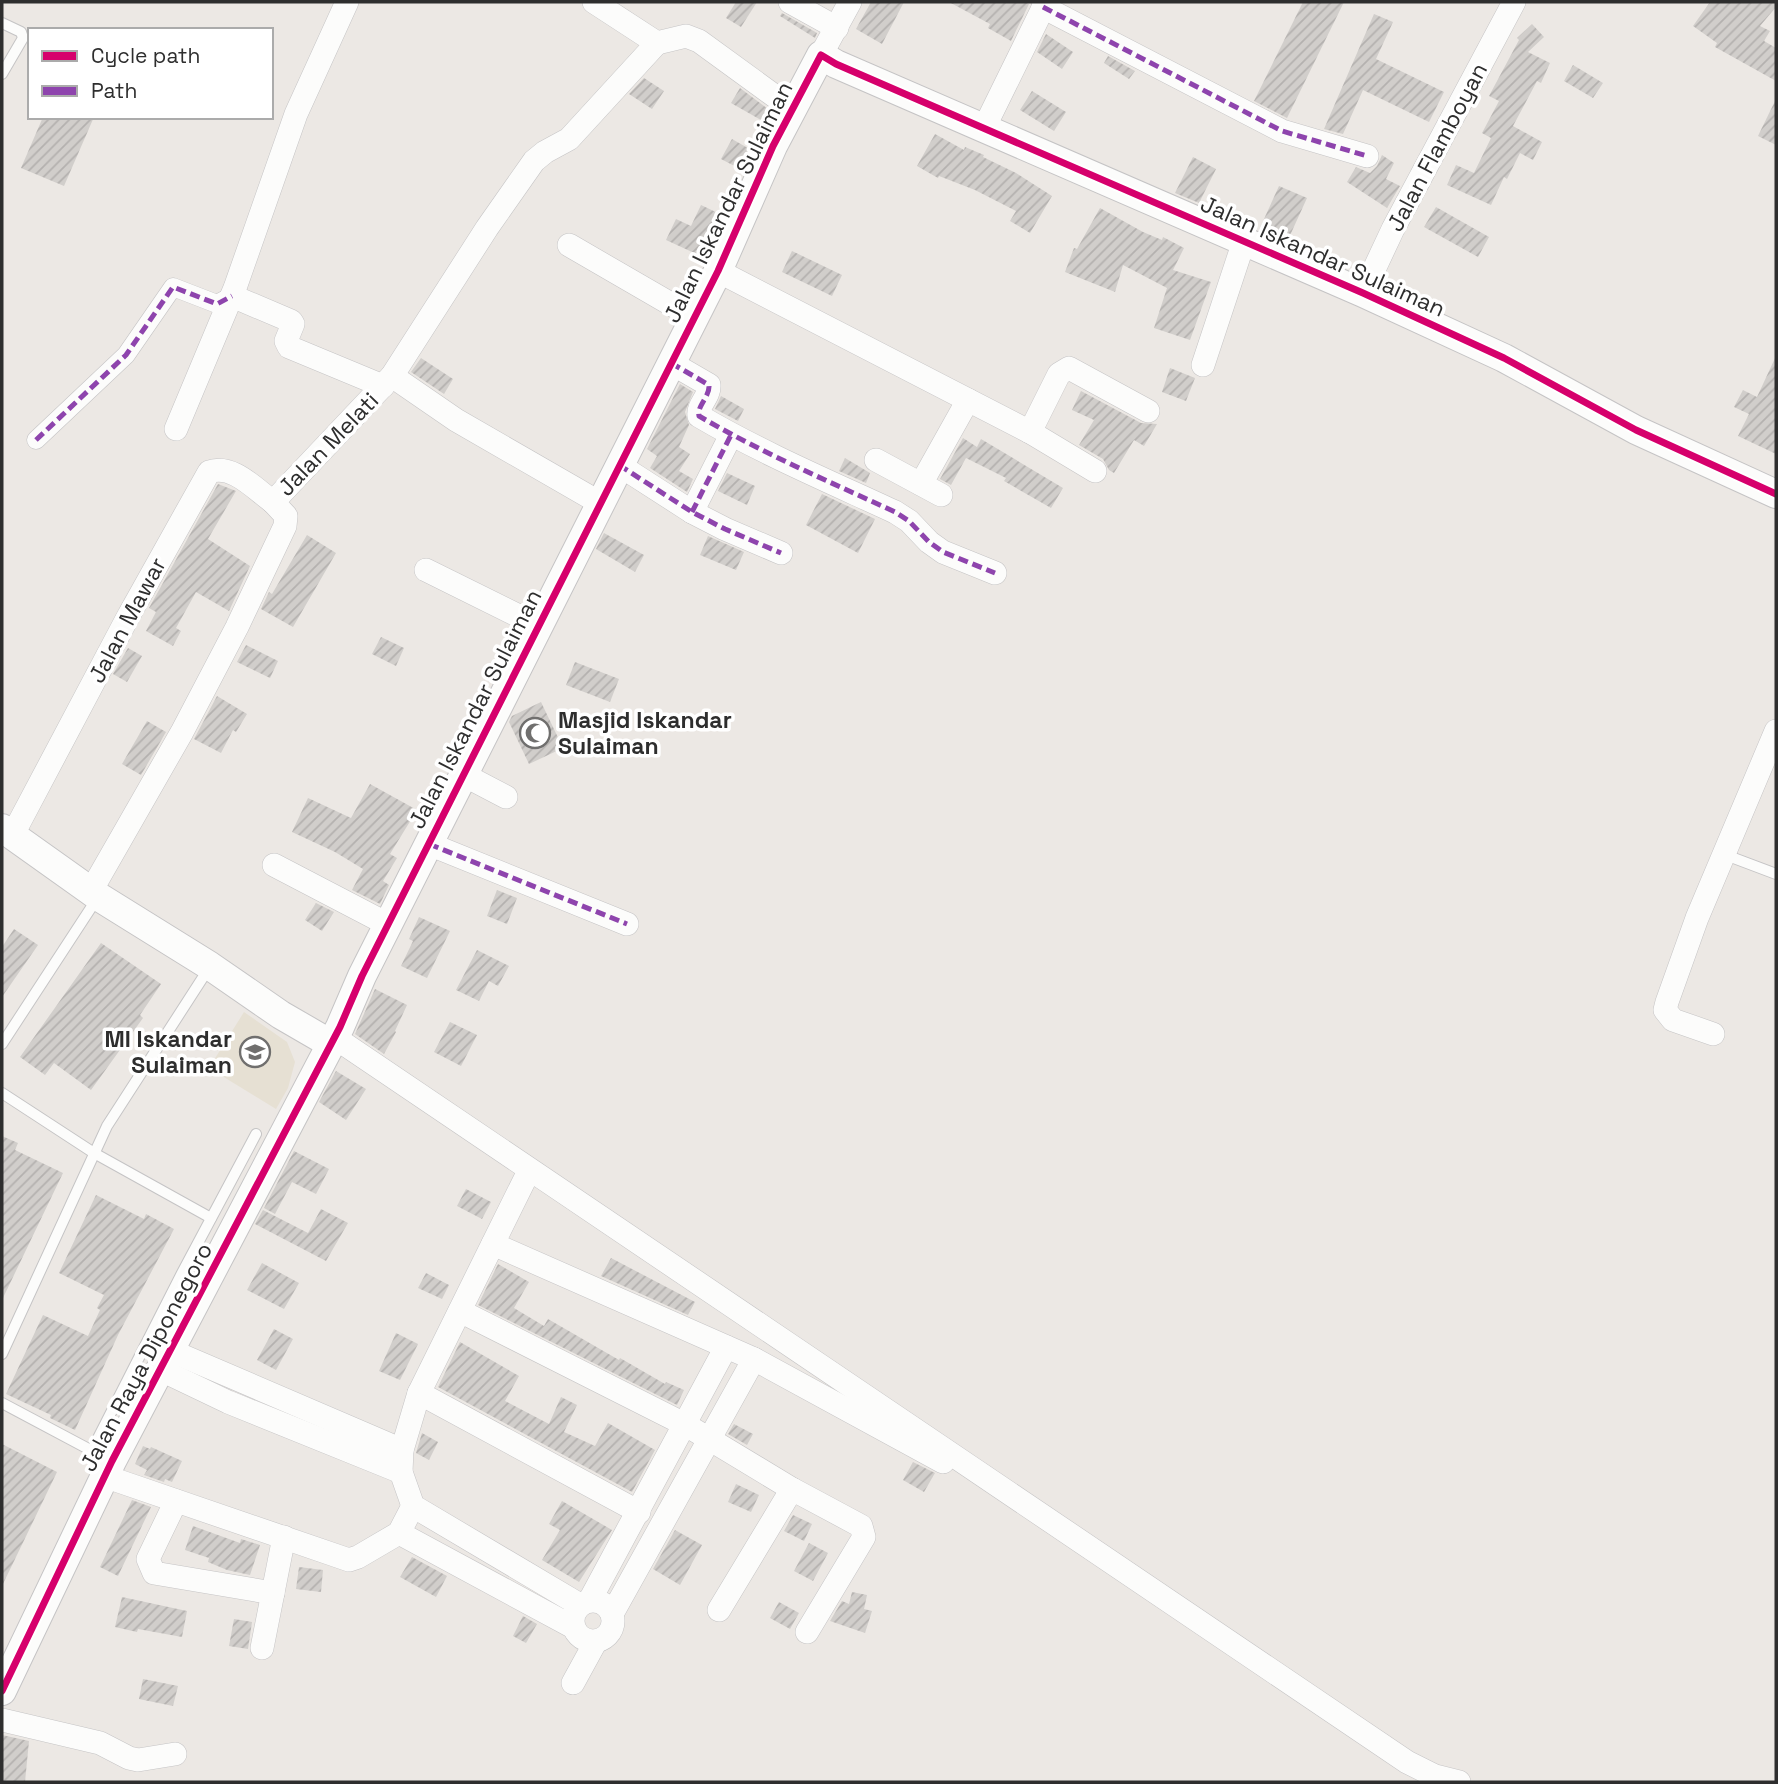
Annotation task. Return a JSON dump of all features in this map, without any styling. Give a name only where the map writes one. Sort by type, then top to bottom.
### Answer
[{"type":"street","points":[[176,429],[232,296],[296,114],[347,2]]},
{"type":"street","points":[[594,2],[657,43],[686,36],[699,41],[791,108]]},
{"type":"street","points":[[790,2],[837,28]]},
{"type":"street","points":[[821,55],[850,2]]},
{"type":"street","name":"Jalan Flamboyan","points":[[1363,293],[1514,2]]},
{"type":"street","points":[[982,127],[989,118],[1044,5],[1282,131],[1367,156]]},
{"type":"street","name":"Jalan Melati","points":[[95,894],[237,627],[285,526],[285,516],[273,502],[388,381],[534,161],[569,139],[657,43]]},
{"type":"street","name":"Jalan Iskandar Sulaiman","points":[[332,1041],[695,318],[791,108],[821,55],[836,64],[1363,293],[1504,358],[1636,430],[1776,494]]},
{"type":"street","points":[[1203,365],[1244,241]]},
{"type":"street","points":[[569,245],[695,318]]},
{"type":"street","points":[[718,271],[1030,432],[1095,471]]},
{"type":"street","points":[[36,440],[125,355],[173,286],[217,304],[232,296]]},
{"type":"street","points":[[232,296],[291,321],[293,324],[286,341],[289,347],[388,381],[600,503]]},
{"type":"street","points":[[671,363],[709,386],[710,390],[697,414],[731,436],[797,469],[895,512],[909,520],[929,542],[943,552],[995,573]]},
{"type":"street","points":[[1030,432],[1059,374],[1069,368],[1148,411]]},
{"type":"street","points":[[876,460],[931,489],[968,400]]},
{"type":"street","points":[[692,512],[731,436]]},
{"type":"street","points":[[619,465],[692,512],[781,552]]},
{"type":"street","name":"Jalan Mawar","points":[[7,832],[209,472],[228,470],[273,502]]},
{"type":"street","points":[[426,570],[539,626]]},
{"type":"street","points":[[1713,1034],[1672,1020],[1665,1010],[1697,918],[1776,731]]},
{"type":"street","points":[[464,775],[506,797]]},
{"type":"street","points":[[7,832],[95,894],[210,966],[281,1015],[332,1041],[1408,1762],[1435,1776],[1459,1782]]},
{"type":"street","points":[[429,844],[626,923]]},
{"type":"street","points":[[274,865],[389,925]]},
{"type":"street","name":"Jalan Raya Diponegoro","points":[[2,1691],[103,1462],[164,1359],[240,1221],[332,1041]]},
{"type":"street","points":[[103,1462],[176,1501],[349,1560],[399,1533],[413,1506],[402,1461],[419,1393],[525,1179]]},
{"type":"street","points":[[493,1244],[754,1359],[957,1470]]},
{"type":"street","points":[[460,1311],[686,1425],[792,1489],[861,1525],[864,1532],[861,1543],[807,1632]]},
{"type":"street","points":[[573,1627],[574,1613],[585,1603],[639,1512],[726,1346]]},
{"type":"street","points":[[164,1359],[228,1402],[369,1447],[402,1461]]},
{"type":"street","points":[[573,1684],[596,1641],[608,1634],[612,1628],[612,1614],[754,1359]]},
{"type":"street","points":[[419,1393],[639,1512]]},
{"type":"street","points":[[719,1609],[792,1489]]},
{"type":"street","points":[[176,1501],[148,1559],[153,1573],[273,1593]]},
{"type":"street","points":[[413,1506],[585,1603],[603,1603],[612,1614]]},
{"type":"street","points":[[399,1533],[573,1627],[582,1638],[596,1641]]},
{"type":"street","points":[[262,1648],[284,1537]]},
{"type":"street","points":[[2,1720],[111,1746],[129,1758],[138,1760],[175,1754]]},
{"type":"lane","points":[[2,23],[21,32],[23,38],[2,72]]},
{"type":"lane","points":[[1723,854],[1776,874]]},
{"type":"lane","points":[[2,1044],[95,894]]},
{"type":"lane","points":[[2,1353],[107,1126],[210,966]]},
{"type":"lane","points":[[2,1093],[94,1153],[211,1218]]},
{"type":"lane","points":[[2,1403],[103,1462],[211,1218],[256,1134]]},
{"type":"shaded area","name":"MI Iskandar Sulaiman","points":[[244,1012],[287,1042],[295,1062],[288,1088],[276,1109],[209,1068]]},
{"type":"building","points":[[736,2],[757,2],[741,27],[726,18]]},
{"type":"building","points":[[871,2],[904,2],[882,44],[856,29]]},
{"type":"building","points":[[949,2],[1029,4],[1011,41],[988,28],[990,24]]},
{"type":"building","points":[[1303,2],[1344,2],[1287,118],[1254,101]]},
{"type":"building","points":[[1710,2],[1776,2],[1776,7],[1760,26],[1770,31],[1764,41],[1776,48],[1776,81],[1715,47],[1717,43],[1693,26]]},
{"type":"building","points":[[782,13],[817,33],[815,38],[780,16]]},
{"type":"building","points":[[1374,14],[1393,22],[1376,59],[1444,92],[1429,122],[1363,90],[1343,134],[1324,129]]},
{"type":"building","points":[[1532,24],[1544,37],[1528,52],[1550,63],[1541,83],[1537,81],[1513,126],[1542,142],[1533,160],[1520,153],[1507,179],[1504,177],[1491,205],[1447,185],[1456,165],[1474,173],[1491,138],[1482,133],[1499,101],[1489,96],[1519,40],[1517,38]]},
{"type":"building","points":[[1046,34],[1073,52],[1062,69],[1037,52]]},
{"type":"building","points":[[1108,56],[1135,71],[1129,79],[1104,63]]},
{"type":"building","points":[[1573,65],[1603,83],[1593,98],[1564,81]]},
{"type":"building","points":[[644,78],[664,91],[652,109],[629,94]]},
{"type":"building","points":[[740,88],[772,112],[766,123],[731,103]]},
{"type":"building","points":[[1032,91],[1066,112],[1054,131],[1020,110]]},
{"type":"building","points":[[1776,99],[1776,145],[1758,136]]},
{"type":"building","points":[[42,119],[93,119],[64,186],[21,168]]},
{"type":"building","points":[[935,134],[964,150],[965,147],[984,155],[983,157],[1016,173],[1052,196],[1030,233],[1010,221],[1016,211],[975,190],[939,176],[938,178],[917,166]]},
{"type":"building","points":[[732,139],[753,151],[744,171],[721,159]]},
{"type":"building","points":[[1382,155],[1394,163],[1386,179],[1400,186],[1387,208],[1347,182],[1356,167],[1370,173]]},
{"type":"building","points":[[1193,157],[1216,169],[1199,203],[1175,193]]},
{"type":"building","points":[[1279,186],[1307,198],[1287,242],[1259,230]]},
{"type":"building","points":[[701,205],[722,215],[703,257],[666,240],[676,219],[691,226]]},
{"type":"building","points":[[1436,207],[1489,237],[1478,257],[1424,227]]},
{"type":"building","points":[[1100,208],[1143,232],[1162,240],[1163,237],[1184,248],[1173,270],[1211,282],[1190,340],[1154,328],[1167,288],[1123,265],[1115,292],[1065,272],[1074,248],[1077,249]]},
{"type":"building","points":[[792,251],[842,275],[832,296],[782,272]]},
{"type":"building","points":[[1776,356],[1776,454],[1738,436],[1749,414],[1734,407],[1743,390],[1757,397]]},
{"type":"building","points":[[421,358],[453,379],[444,394],[411,372]]},
{"type":"building","points":[[1170,368],[1195,378],[1186,401],[1162,392]]},
{"type":"building","points":[[680,384],[693,392],[685,412],[689,425],[679,447],[690,454],[679,471],[693,479],[687,492],[650,468],[657,456],[647,449]]},
{"type":"building","points":[[1081,391],[1141,423],[1157,424],[1144,446],[1134,440],[1114,473],[1103,459],[1079,445],[1094,420],[1072,410]]},
{"type":"building","points":[[721,396],[744,409],[738,421],[715,409]]},
{"type":"building","points":[[963,438],[977,447],[981,439],[1063,488],[1051,508],[1004,481],[1006,478],[966,458],[951,485],[940,479]]},
{"type":"building","points":[[845,458],[870,473],[866,483],[839,471]]},
{"type":"building","points":[[727,473],[755,486],[747,505],[718,491]]},
{"type":"building","points":[[218,484],[236,491],[208,539],[250,566],[229,611],[196,592],[176,628],[181,631],[173,646],[146,631],[156,612],[149,608]]},
{"type":"building","points":[[822,494],[875,519],[858,553],[806,525]]},
{"type":"building","points":[[604,533],[644,555],[635,572],[596,549]]},
{"type":"building","points":[[307,535],[336,553],[293,627],[261,609],[269,592],[272,594]]},
{"type":"building","points":[[708,536],[744,552],[736,570],[700,555]]},
{"type":"building","points":[[381,637],[404,648],[396,666],[372,654]]},
{"type":"building","points":[[246,645],[278,661],[270,678],[237,662]]},
{"type":"building","points":[[128,648],[142,656],[127,682],[113,674]]},
{"type":"building","points":[[575,662],[619,679],[610,702],[566,685]]},
{"type":"building","points":[[217,696],[247,714],[236,732],[233,730],[221,753],[194,739]]},
{"type":"building","name":"Masjid Iskandar Sulaiman","points":[[541,702],[563,748],[529,764],[509,722],[512,716]]},
{"type":"building","points":[[147,721],[166,732],[141,775],[122,764]]},
{"type":"building","points":[[370,784],[417,810],[390,854],[397,858],[383,881],[389,885],[380,904],[352,890],[363,869],[335,852],[292,832],[308,798],[351,818]]},
{"type":"building","points":[[497,890],[517,898],[507,924],[487,916]]},
{"type":"building","points":[[316,903],[334,912],[322,931],[305,920]]},
{"type":"building","points":[[419,917],[450,931],[427,978],[401,966],[413,941],[409,939]]},
{"type":"building","points":[[14,929],[38,945],[2,997],[2,947]]},
{"type":"building","points":[[101,943],[161,984],[140,1015],[143,1018],[91,1090],[54,1063],[45,1075],[20,1057]]},
{"type":"building","points":[[477,950],[509,966],[498,986],[489,981],[479,1001],[456,990]]},
{"type":"building","points":[[375,989],[407,1005],[384,1054],[355,1034]]},
{"type":"building","points":[[450,1022],[477,1035],[461,1066],[434,1052]]},
{"type":"building","points":[[336,1071],[366,1089],[346,1120],[319,1102]]},
{"type":"building","points":[[2,1136],[18,1143],[15,1150],[63,1173],[2,1300]]},
{"type":"building","points":[[294,1151],[329,1169],[316,1194],[292,1182],[275,1214],[264,1208]]},
{"type":"building","points":[[466,1189],[491,1202],[482,1219],[457,1206]]},
{"type":"building","points":[[96,1195],[144,1219],[146,1214],[174,1229],[118,1335],[75,1430],[50,1418],[51,1415],[6,1394],[43,1315],[88,1336],[100,1310],[97,1308],[104,1295],[59,1273]]},
{"type":"building","points":[[321,1209],[348,1223],[326,1261],[255,1224],[263,1210],[308,1233]]},
{"type":"building","points":[[611,1258],[695,1302],[688,1315],[601,1276]]},
{"type":"building","points":[[262,1263],[299,1283],[284,1309],[247,1290]]},
{"type":"building","points":[[498,1264],[529,1282],[514,1308],[544,1326],[548,1319],[619,1360],[620,1358],[665,1384],[666,1382],[684,1390],[677,1405],[478,1305]]},
{"type":"building","points":[[426,1273],[449,1285],[442,1299],[418,1288]]},
{"type":"building","points":[[274,1329],[293,1339],[276,1370],[257,1360]]},
{"type":"building","points":[[396,1333],[418,1344],[400,1380],[379,1371]]},
{"type":"building","points":[[460,1342],[519,1376],[505,1401],[549,1424],[561,1397],[577,1405],[564,1432],[595,1446],[608,1423],[655,1450],[632,1492],[438,1387]]},
{"type":"building","points":[[734,1424],[753,1434],[747,1445],[728,1434]]},
{"type":"building","points":[[422,1433],[438,1442],[429,1460],[416,1453]]},
{"type":"building","points":[[2,1444],[57,1472],[2,1586]]},
{"type":"building","points":[[143,1446],[182,1461],[172,1482],[144,1475],[147,1470],[135,1464]]},
{"type":"building","points":[[913,1462],[935,1473],[924,1492],[903,1480]]},
{"type":"building","points":[[736,1484],[759,1495],[751,1512],[728,1502]]},
{"type":"building","points":[[132,1500],[151,1507],[118,1576],[100,1567]]},
{"type":"building","points":[[562,1501],[612,1530],[579,1582],[542,1560],[560,1530],[549,1524]]},
{"type":"building","points":[[793,1515],[812,1524],[804,1541],[784,1531]]},
{"type":"building","points":[[193,1526],[240,1543],[241,1539],[260,1545],[250,1575],[227,1570],[208,1562],[209,1558],[185,1550]]},
{"type":"building","points":[[675,1530],[702,1545],[680,1585],[653,1569]]},
{"type":"building","points":[[809,1543],[828,1553],[813,1581],[794,1571]]},
{"type":"building","points":[[412,1557],[447,1576],[436,1597],[400,1577]]},
{"type":"building","points":[[299,1567],[323,1570],[321,1592],[296,1589]]},
{"type":"building","points":[[852,1592],[867,1595],[864,1609],[872,1611],[865,1633],[830,1621],[842,1601],[849,1604]]},
{"type":"building","points":[[122,1597],[187,1611],[182,1637],[115,1627]]},
{"type":"building","points":[[779,1602],[799,1613],[790,1629],[770,1618]]},
{"type":"building","points":[[523,1616],[537,1624],[526,1643],[513,1636]]},
{"type":"building","points":[[234,1619],[252,1622],[248,1649],[229,1646]]},
{"type":"building","points":[[143,1679],[178,1686],[173,1706],[139,1699]]},
{"type":"building","points":[[2,1735],[29,1741],[25,1782],[2,1782]]},
{"type":"marked path","points":[[1043,7],[1282,131],[1367,156]]},
{"type":"marked path","points":[[36,440],[126,355],[173,287],[217,304],[232,296]]},
{"type":"marked path","points":[[671,363],[709,385],[699,416],[771,454],[895,512],[943,552],[995,573]]},
{"type":"marked path","points":[[692,512],[731,435]]},
{"type":"marked path","points":[[619,465],[692,512],[781,553]]},
{"type":"marked path","points":[[429,844],[627,924]]},
{"type":"cycle path","points":[[2,1691],[112,1461],[340,1027],[362,976],[718,271],[773,146],[821,55],[836,64],[1363,293],[1504,358],[1636,430],[1776,494]]},
{"type":"place","name":"Masjid Iskandar Sulaiman","points":[[535,733]]},
{"type":"place","name":"MI Iskandar Sulaiman","points":[[255,1052]]}]
